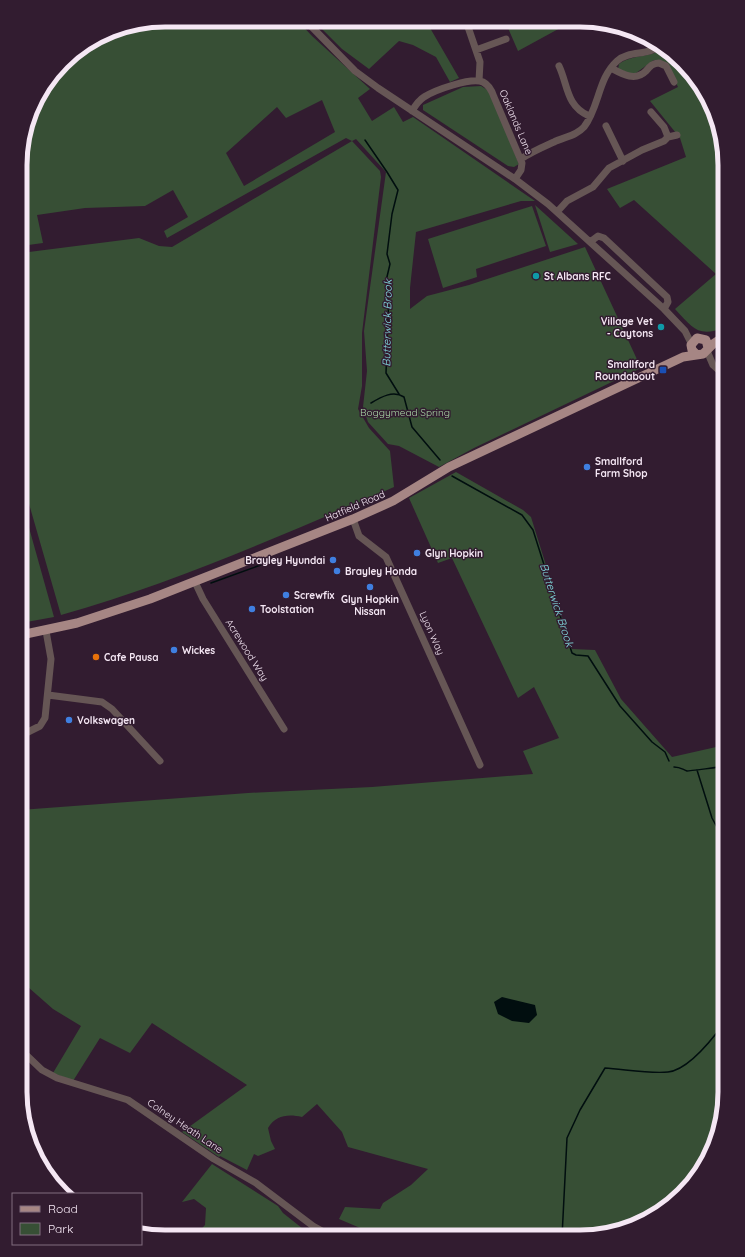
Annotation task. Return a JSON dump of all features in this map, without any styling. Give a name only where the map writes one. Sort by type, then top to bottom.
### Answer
[{"type":"main road","name":"Hatfield Road","points":[[701,338],[718,337]]},
{"type":"main road","points":[[683,357],[694,339],[701,338],[707,342],[703,352],[692,350],[691,344]]},
{"type":"main road","name":"Hatfield Road","points":[[27,634],[46,631],[116,611],[195,582],[353,519],[393,502],[449,468],[683,357],[703,352],[718,341]]},
{"type":"street","points":[[312,27],[355,71],[515,180],[557,212],[664,309],[685,330],[701,338]]},
{"type":"street","points":[[412,111],[420,100],[428,95],[461,83],[479,81],[481,67],[468,27]]},
{"type":"street","points":[[476,50],[506,39]]},
{"type":"street","points":[[521,159],[555,141],[578,132],[586,123],[610,68],[618,60],[626,56],[654,49]]},
{"type":"street","points":[[610,68],[625,75],[637,76],[642,74],[653,64],[659,62],[666,66],[674,82]]},
{"type":"street","points":[[559,66],[568,95],[580,112],[589,116]]},
{"type":"street","name":"Oaklands Lane","points":[[479,81],[486,84],[491,90],[521,159],[522,168],[515,180]]},
{"type":"street","points":[[651,112],[664,127],[668,137]]},
{"type":"street","points":[[606,126],[623,161]]},
{"type":"street","points":[[557,212],[567,201],[593,187],[607,170],[664,141],[668,137],[677,135]]},
{"type":"street","points":[[590,242],[598,236],[604,238],[667,297],[668,302],[664,309]]},
{"type":"street","points":[[685,330],[691,344]]},
{"type":"street","points":[[703,352],[718,369]]},
{"type":"street","name":"Lyon Way","points":[[353,519],[359,536],[386,557],[480,765]]},
{"type":"street","name":"Acrewood Way","points":[[195,582],[203,598],[284,728]]},
{"type":"street","points":[[27,732],[42,724],[45,718],[51,659],[46,631]]},
{"type":"street","points":[[48,695],[102,702],[112,709],[160,761]]},
{"type":"street","name":"Colney Heath Lane","points":[[27,1056],[42,1070],[57,1078],[128,1100],[214,1159],[256,1183],[320,1230]]},
{"type":"green space","name":"Boggymead Spring","points":[[156,27],[304,27],[370,89],[358,98],[372,121],[394,107],[403,122],[413,117],[535,201],[521,201],[416,232],[410,288],[410,309],[427,296],[469,285],[585,247],[641,368],[474,448],[439,467],[399,446],[388,444],[368,422],[363,407],[367,371],[364,331],[386,172],[356,139],[352,141],[346,138],[167,238],[164,231],[188,217],[173,190],[145,206],[85,208],[37,215],[43,243],[27,245],[28,147],[34,121],[50,88],[74,61],[88,50],[104,41],[121,34]],"holes":[[[322,100],[335,132],[244,186],[226,153],[277,107],[286,118]]]},
{"type":"green space","points":[[320,27],[429,27],[459,78],[450,82],[436,57],[413,45],[399,41],[369,69],[342,49]]},
{"type":"green space","points":[[508,27],[562,27],[518,51]]},
{"type":"green space","points":[[656,52],[664,56],[678,67],[699,96],[711,121],[717,147],[717,150],[715,151],[718,165],[718,330],[716,331],[708,332],[697,329],[687,322],[675,309],[716,274],[634,200],[620,208],[607,189],[686,157],[680,138],[650,101],[678,87],[667,65],[654,60],[636,73],[632,74],[618,69],[619,64],[624,61]]},
{"type":"green space","points":[[481,86],[489,91],[519,164],[514,167],[508,166],[423,110],[423,105],[463,87]]},
{"type":"green space","points":[[352,141],[380,171],[381,177],[362,333],[362,386],[358,409],[369,428],[390,451],[394,487],[293,530],[178,576],[101,603],[61,615],[27,497],[27,252],[139,238],[159,246],[172,247]]},
{"type":"green space","points":[[535,205],[578,244],[550,252]]},
{"type":"green space","points":[[532,206],[546,246],[476,269],[477,277],[443,288],[428,239]]},
{"type":"green space","points":[[456,472],[523,510],[531,517],[572,649],[595,650],[621,699],[672,757],[718,747],[718,1101],[715,1119],[711,1136],[704,1153],[695,1169],[678,1190],[649,1211],[624,1223],[589,1230],[365,1230],[339,1219],[345,1207],[380,1209],[383,1203],[411,1185],[428,1169],[348,1147],[342,1132],[317,1104],[302,1117],[283,1116],[275,1120],[268,1128],[271,1141],[275,1149],[258,1156],[254,1154],[247,1170],[220,1156],[219,1157],[182,1132],[247,1085],[152,1023],[130,1053],[100,1038],[73,1081],[53,1073],[81,1026],[53,1009],[27,986],[27,809],[248,793],[372,787],[533,774],[523,751],[559,738],[534,687],[518,698],[452,558],[438,563],[409,498]]},
{"type":"green space","points":[[27,520],[54,617],[27,622]]},
{"type":"green space","points":[[212,1164],[278,1206],[283,1213],[304,1230],[200,1230],[205,1225],[206,1208],[194,1199],[182,1202]]},
{"type":"shaded area","points":[[502,997],[535,1005],[537,1015],[529,1023],[512,1021],[498,1014],[494,1002]]},
{"type":"waterway","name":"Butterwick Brook","points":[[365,140],[398,190],[392,214],[387,254],[390,264],[386,281],[389,291],[386,373],[399,394]]},
{"type":"waterway","name":"Butterwick Brook","points":[[371,403],[391,394],[404,397],[412,427],[440,460]]},
{"type":"waterway","name":"Butterwick Brook","points":[[452,476],[522,515],[533,530],[572,653],[576,655],[588,656],[620,706],[652,742],[665,752],[669,761]]},
{"type":"waterway","points":[[211,583],[280,558]]},
{"type":"waterway","name":"Butterwick Brook","points":[[674,767],[687,771],[718,767]]},
{"type":"waterway","name":"Butterwick Brook","points":[[697,770],[712,818],[718,829]]},
{"type":"waterway","name":"Butterwick Brook","points":[[562,1230],[567,1138],[580,1110],[605,1068],[653,1072],[668,1072],[676,1070],[700,1052],[718,1031]]},
{"type":"place","name":"St Albans RFC","points":[[536,276]]},
{"type":"place","name":"Village Vet - Caytons","points":[[661,327]]},
{"type":"place","name":"Smallford Roundabout","points":[[663,370]]},
{"type":"place","name":"Smallford Farm Shop","points":[[587,467]]},
{"type":"place","name":"Glyn Hopkin","points":[[417,553]]},
{"type":"place","name":"Brayley Hyundai","points":[[333,560]]},
{"type":"place","name":"Brayley Honda","points":[[337,571]]},
{"type":"place","name":"Glyn Hopkin Nissan","points":[[370,587]]},
{"type":"place","name":"Screwfix","points":[[286,595]]},
{"type":"place","name":"Toolstation","points":[[252,609]]},
{"type":"place","name":"Wickes","points":[[174,650]]},
{"type":"place","name":"Cafe Pausa","points":[[96,657]]},
{"type":"place","name":"Volkswagen","points":[[69,720]]}]
